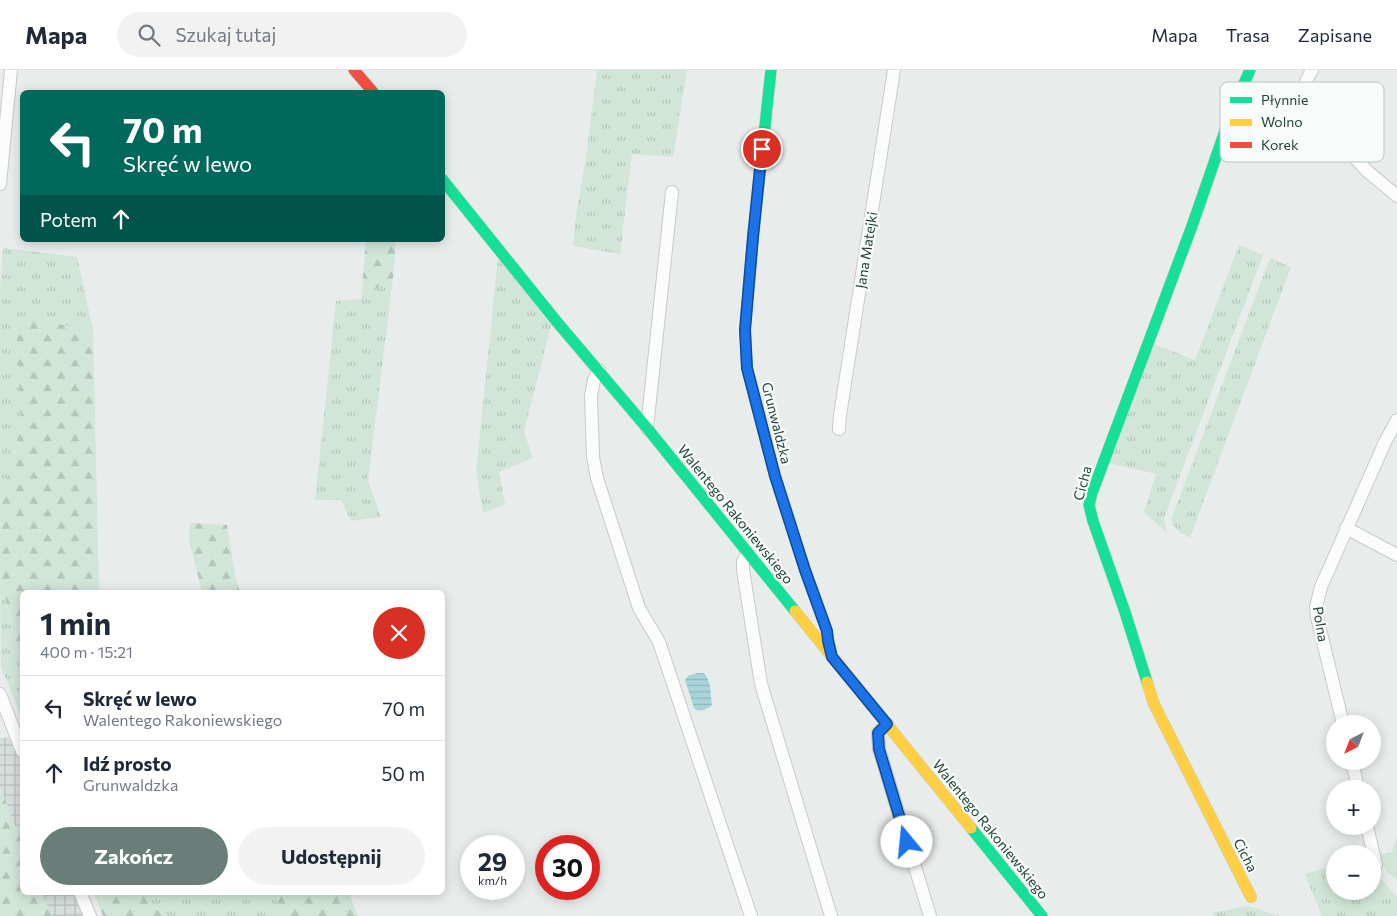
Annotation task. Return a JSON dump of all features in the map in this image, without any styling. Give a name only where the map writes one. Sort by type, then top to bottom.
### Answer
[{"type":"street","points":[[0,184],[11,70]]},
{"type":"street","points":[[354,70],[371,90]]},
{"type":"street","name":"Grunwaldzka","points":[[771,70],[745,330],[747,368],[775,476],[827,631],[832,657]]},
{"type":"street","name":"Jana Matejki","points":[[840,429],[840,415],[894,70]]},
{"type":"street","name":"Cicha","points":[[1245,82],[1250,70]]},
{"type":"street","points":[[1306,82],[1312,70]]},
{"type":"street","name":"Cicha","points":[[1220,145],[1192,226],[1095,484],[1090,505],[1093,521],[1126,612],[1154,704],[1251,897]]},
{"type":"street","points":[[1359,162],[1397,196]]},
{"type":"street","name":"Walentego Rakoniewskiego","points":[[445,183],[557,322],[648,428],[1042,916]]},
{"type":"street","points":[[648,428],[672,192]]},
{"type":"street","points":[[599,370],[594,380],[591,396],[593,457],[597,478],[640,608],[659,642],[751,916]]},
{"type":"street","name":"Polna","points":[[1341,715],[1316,607],[1321,587],[1346,528],[1397,420]]},
{"type":"street","points":[[1346,528],[1397,555]]},
{"type":"street","points":[[748,554],[743,561],[743,570],[761,684],[831,916]]},
{"type":"street","points":[[0,694],[20,746]]},
{"type":"street","points":[[887,724],[878,733],[879,749],[930,916]]},
{"type":"street","points":[[81,895],[90,916]]},
{"type":"shaded area","points":[[12,737],[20,759],[20,838],[0,787],[0,738]]},
{"type":"shaded area","points":[[43,895],[76,895],[84,916],[52,916]]},
{"type":"green space","points":[[597,70],[687,70],[673,157],[632,154],[620,254],[573,246]]},
{"type":"green space","points":[[366,242],[396,242],[393,278],[361,299]]},
{"type":"green space","points":[[1239,245],[1263,255],[1164,518],[1167,533],[1144,512],[1156,474],[1108,463],[1149,342],[1195,360]]},
{"type":"green space","points":[[3,248],[77,257],[93,330],[16,318],[21,426],[0,506],[0,290]]},
{"type":"green space","points":[[498,258],[551,325],[524,432],[533,458],[499,472],[505,504],[483,513],[476,471]]},
{"type":"green space","points":[[1270,258],[1291,267],[1190,538],[1173,525],[1172,517]]},
{"type":"green space","points":[[393,278],[368,481],[381,517],[351,521],[341,500],[315,500],[336,301],[361,299]]},
{"type":"green space","points":[[16,317],[93,330],[99,590],[20,590],[20,662],[0,574],[0,506],[21,426]]},
{"type":"green space","points":[[190,523],[227,525],[239,590],[202,590],[189,540]]},
{"type":"green space","points":[[0,574],[20,662],[20,714],[1,667]]},
{"type":"green space","points":[[0,787],[20,838],[20,895],[43,895],[52,916],[0,916]]},
{"type":"green space","points":[[1397,837],[1397,880],[1387,872],[1381,859],[1381,855],[1392,852]]},
{"type":"green space","points":[[1326,868],[1326,900],[1381,900],[1381,878],[1397,896],[1397,916],[1322,916],[1305,874]]},
{"type":"green space","points":[[95,895],[144,895],[146,900],[164,916],[103,916]]},
{"type":"green space","points":[[144,895],[275,895],[282,916],[164,916],[146,900]]},
{"type":"green space","points":[[275,895],[350,895],[358,916],[282,916]]},
{"type":"green space","points":[[1248,906],[1280,916],[1214,916],[1212,913]]},
{"type":"water","points":[[704,673],[710,688],[712,705],[703,710],[696,710],[694,708],[685,680],[688,676]]},
{"type":"traffic: fast","points":[[771,70],[745,329],[747,368],[775,476],[827,631],[831,652]]},
{"type":"traffic: fast","points":[[1245,82],[1250,70]]},
{"type":"traffic: fast","points":[[1147,682],[1089,505],[1220,145]]},
{"type":"traffic: fast","points":[[445,183],[795,611]]},
{"type":"traffic: fast","points":[[971,828],[1042,916]]},
{"type":"traffic: slow","points":[[795,611],[971,828]]},
{"type":"traffic: slow","points":[[1147,682],[1154,704],[1251,897]]},
{"type":"traffic: jam","points":[[354,70],[371,90]]},
{"type":"route","points":[[762,149],[745,330],[747,368],[775,476],[827,631],[832,657],[887,724],[878,733],[879,749],[907,842]]}]
